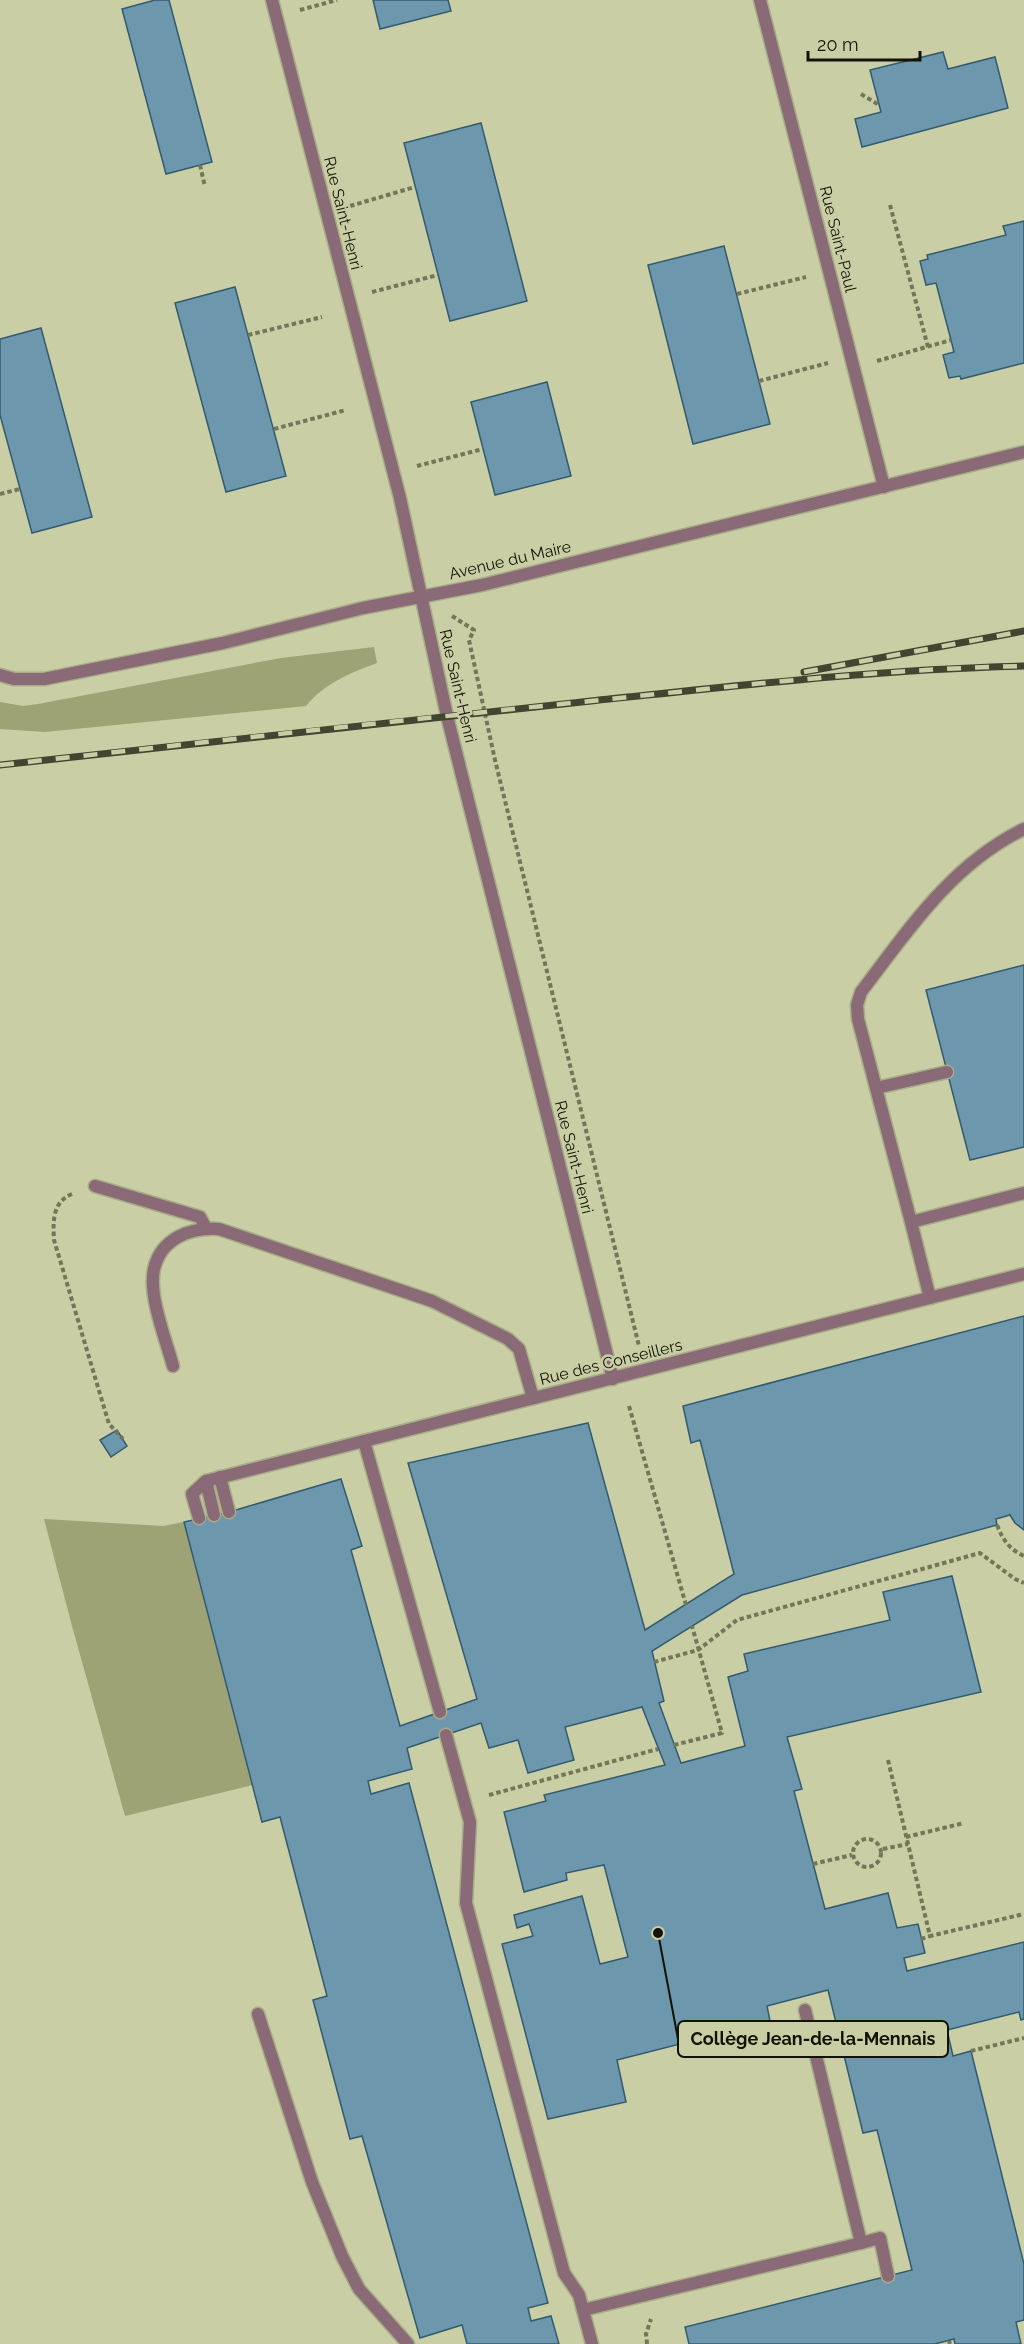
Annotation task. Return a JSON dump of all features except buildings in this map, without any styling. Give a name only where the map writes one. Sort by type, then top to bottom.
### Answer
[{"type":"street","name":"Rue Saint-Henri","points":[[272,0],[393,473],[482,857],[613,1379]]},
{"type":"street","name":"Rue Saint-Paul","points":[[760,0],[884,487]]},
{"type":"street","name":"Avenue du Maire","points":[[0,675],[29,680],[63,676],[223,643],[363,608],[482,585],[1024,452]]},
{"type":"street","points":[[930,1298],[858,1019],[857,1005],[861,992],[931,900],[973,860],[1024,829]]},
{"type":"street","points":[[876,1088],[947,1072]]},
{"type":"street","points":[[95,1186],[200,1217],[206,1228]]},
{"type":"street","points":[[911,1222],[1024,1193]]},
{"type":"street","points":[[173,1366],[155,1299],[154,1269],[170,1241],[181,1234],[206,1228],[219,1228],[432,1301],[508,1339],[519,1349],[533,1398]]},
{"type":"street","name":"Rue des Conseillers","points":[[206,1480],[1024,1274]]},
{"type":"street","points":[[364,1441],[440,1712]]},
{"type":"street","points":[[220,1477],[229,1512]]},
{"type":"street","points":[[206,1480],[214,1515]]},
{"type":"street","points":[[199,1518],[192,1494],[206,1480]]},
{"type":"street","points":[[446,1735],[470,1822],[466,1903],[564,2273],[579,2295],[592,2344]]},
{"type":"street","points":[[805,2010],[861,2243]]},
{"type":"street","points":[[258,2014],[312,2182],[342,2256],[359,2289],[408,2344]]},
{"type":"street","points":[[583,2310],[880,2238],[888,2276]]},
{"type":"path","points":[[861,94],[879,105]]},
{"type":"path","points":[[200,165],[205,187]]},
{"type":"path","points":[[326,212],[415,188]]},
{"type":"path","points":[[890,205],[928,347]]},
{"type":"path","points":[[737,294],[829,271]]},
{"type":"path","points":[[348,298],[438,275]]},
{"type":"path","points":[[248,335],[322,317]]},
{"type":"path","points":[[759,381],[928,347],[951,340]]},
{"type":"path","points":[[274,429],[346,410]]},
{"type":"path","points":[[393,473],[483,449]]},
{"type":"path","points":[[0,494],[20,489]]},
{"type":"path","name":"Rue Saint-Henri","points":[[474,630],[469,640],[495,760],[634,1328]]},
{"type":"path","points":[[95,1186],[67,1197],[61,1202],[55,1211],[54,1240],[109,1424],[123,1439]]},
{"type":"path","points":[[629,1406],[686,1605]]},
{"type":"path","points":[[997,1525],[1002,1540],[1024,1556]]},
{"type":"path","points":[[654,1662],[698,1650],[737,1620],[980,1553],[1024,1583]]},
{"type":"path","points":[[674,1745],[722,1733],[692,1626]]},
{"type":"path","points":[[465,1802],[658,1749]]},
{"type":"path","points":[[888,1760],[930,1936]]},
{"type":"path","points":[[906,1837],[964,1823]]},
{"type":"path","points":[[869,1838],[877,1842],[883,1850],[881,1860],[874,1865],[864,1867],[858,1864],[852,1855],[860,1839],[869,1838]]},
{"type":"path","points":[[883,1850],[908,1844]]},
{"type":"path","points":[[813,1864],[852,1855]]},
{"type":"path","points":[[921,1939],[1024,1914]]},
{"type":"path","points":[[971,2051],[1024,2038]]},
{"type":"green space","points":[[374,647],[377,663],[330,685],[306,706],[45,732],[0,729],[0,702],[23,706],[38,704],[281,658]]},
{"type":"green space","points":[[44,1519],[163,1526],[184,1522],[253,1785],[125,1816]]},
{"type":"railway","points":[[804,672],[1024,631]]},
{"type":"railway","points":[[0,765],[753,684],[861,674],[1024,666]]},
{"type":"place","name":"Collège Jean-de-la-Mennais","points":[[658,1933]]}]
